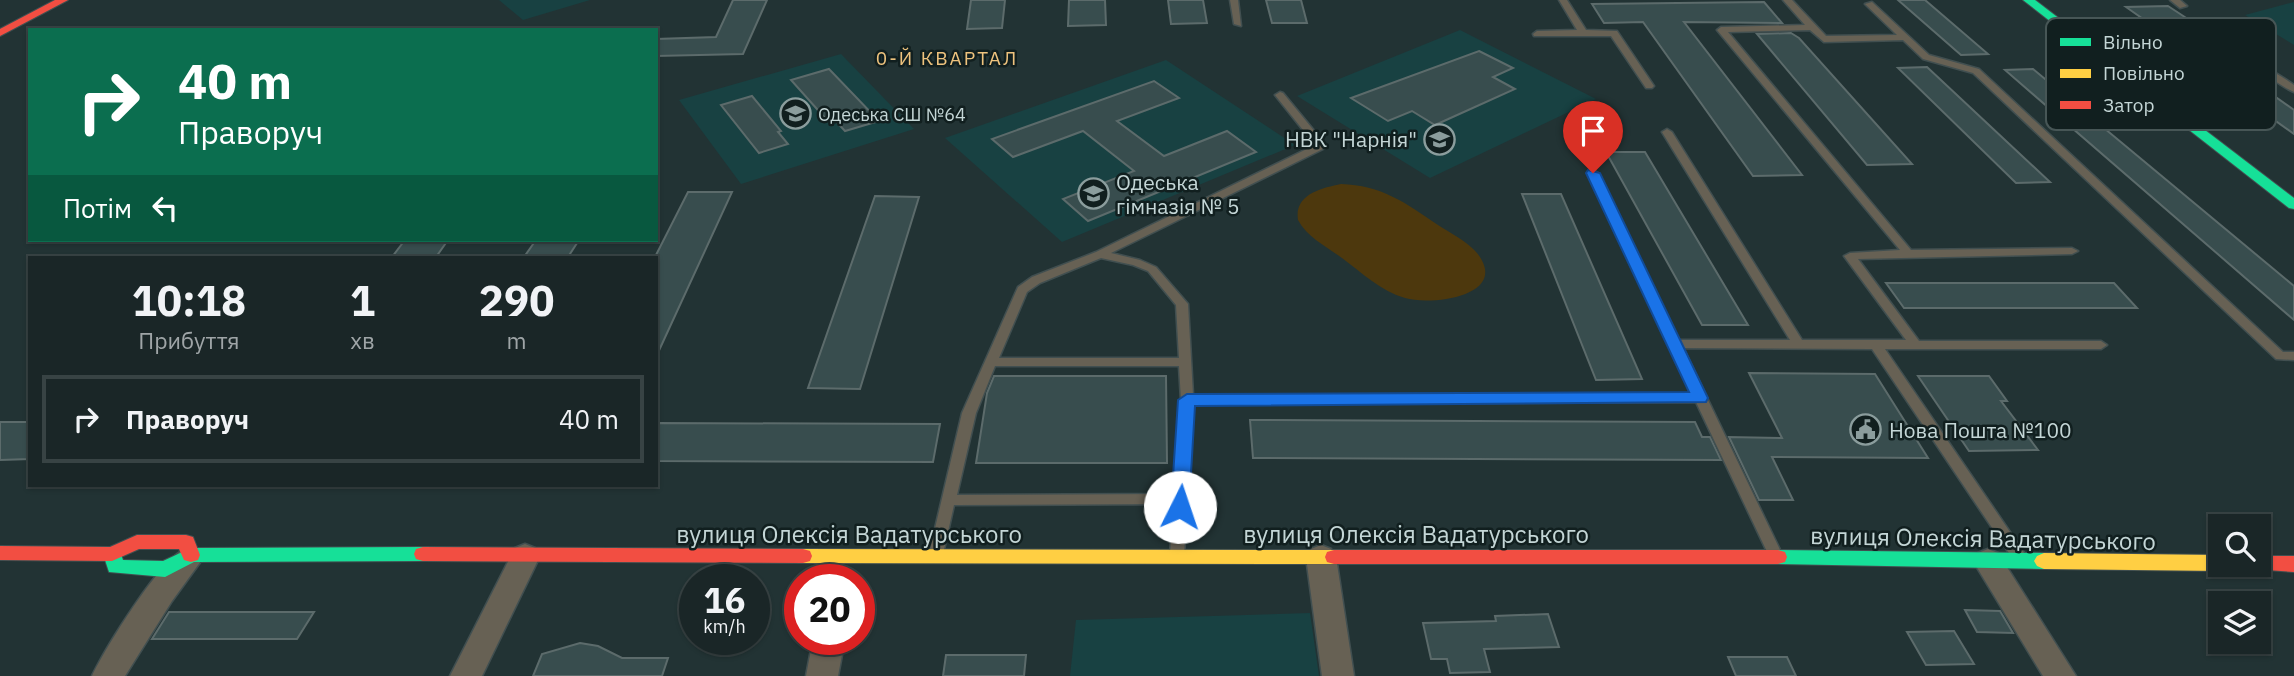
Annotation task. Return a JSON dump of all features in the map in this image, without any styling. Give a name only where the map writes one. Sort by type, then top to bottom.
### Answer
[{"type":"main road","points":[[0,33],[63,0]]},
{"type":"main road","points":[[2028,0],[2051,18]]},
{"type":"main road","points":[[2196,130],[2294,205]]},
{"type":"main road","name":"вулиця Олексія Вадатурського","points":[[0,553],[112,554],[137,542],[186,542],[191,555]]},
{"type":"main road","name":"вулиця Олексія Вадатурського","points":[[112,554],[116,567],[165,569],[191,555],[321,552],[784,566]]},
{"type":"main road","name":"вулиця Олексія Вадатурського","points":[[875,564],[936,557],[1177,556],[2208,563]]},
{"type":"main road","points":[[2271,564],[2294,564]]},
{"type":"street","points":[[108,676],[159,596],[191,555]]},
{"type":"street","points":[[467,676],[525,556]]},
{"type":"street","points":[[1321,557],[1338,676]]},
{"type":"street","points":[[1989,561],[2060,676]]},
{"type":"street","points":[[822,676],[826,655]]},
{"type":"lane","points":[[1234,0],[1238,23]]},
{"type":"lane","points":[[1563,0],[1583,33]]},
{"type":"lane","points":[[1787,0],[1824,39],[1905,37]]},
{"type":"lane","points":[[2174,0],[2183,6]]},
{"type":"lane","points":[[1869,4],[1926,57],[1976,71],[2280,356],[2294,356]]},
{"type":"lane","points":[[1812,27],[1721,30],[1908,253]]},
{"type":"lane","points":[[1537,34],[1614,33],[1649,86]]},
{"type":"lane","points":[[2276,77],[2294,89]]},
{"type":"lane","points":[[936,557],[969,413],[1022,290],[1036,280],[1100,254],[1321,146],[1280,95]]},
{"type":"lane","points":[[1667,132],[1799,345]]},
{"type":"lane","points":[[1593,173],[1776,558]]},
{"type":"lane","points":[[1916,345],[1850,256],[2072,251]]},
{"type":"lane","points":[[1100,254],[1136,262],[1152,270],[1182,304],[1187,400],[1177,556]]},
{"type":"lane","points":[[1675,344],[2101,345]]},
{"type":"lane","points":[[1877,346],[2022,562]]},
{"type":"lane","points":[[991,362],[1186,362]]},
{"type":"lane","points":[[1187,400],[1700,398]]},
{"type":"lane","points":[[949,500],[1181,499]]},
{"type":"shaded area","points":[[499,0],[590,0],[523,20]]},
{"type":"shaded area","points":[[2294,2],[2294,45],[2276,34],[2276,18],[2250,18],[2245,15]]},
{"type":"shaded area","name":"НВК \"Нарнія\"","points":[[1460,30],[1596,99],[1430,178],[1297,96]]},
{"type":"shaded area","name":"Одеська СШ №64","points":[[841,54],[914,129],[741,184],[679,100]]},
{"type":"shaded area","name":"Одеська гімназія № 5","points":[[1166,60],[1295,145],[1062,242],[945,138]]},
{"type":"shaded area","points":[[1341,184],[1381,192],[1415,209],[1477,253],[1485,268],[1484,279],[1464,295],[1448,299],[1405,298],[1380,286],[1312,237],[1298,220],[1300,204],[1305,198],[1318,190]]},
{"type":"shaded area","points":[[1310,613],[1319,676],[1070,676],[1076,620]]},
{"type":"building","points":[[733,0],[767,0],[743,54],[658,56],[658,39],[716,37]]},
{"type":"building","points":[[971,0],[1005,0],[1002,28],[967,29]]},
{"type":"building","points":[[1069,0],[1105,0],[1106,25],[1068,26]]},
{"type":"building","points":[[1168,0],[1203,0],[1207,23],[1171,24]]},
{"type":"building","points":[[1266,0],[1301,0],[1307,23],[1272,23]]},
{"type":"building","points":[[1898,0],[1925,0],[1988,54],[1961,55]]},
{"type":"building","points":[[1764,2],[1782,23],[1684,22],[1802,175],[1753,176],[1643,22],[1604,23],[1592,4]]},
{"type":"building","points":[[2168,6],[2186,18],[2142,18],[2126,7]]},
{"type":"building","points":[[1791,33],[1799,38],[1912,164],[1867,165],[1757,34]]},
{"type":"building","points":[[1479,51],[1513,68],[1493,77],[1515,89],[1435,125],[1412,111],[1388,121],[1351,98]]},
{"type":"building","points":[[1927,67],[2050,182],[2016,183],[1898,68]]},
{"type":"building","points":[[829,69],[879,121],[845,131],[831,116],[825,118],[791,80]]},
{"type":"building","points":[[2033,69],[2046,80],[2046,105],[2005,70]]},
{"type":"building","points":[[1154,81],[1179,98],[1117,121],[1164,156],[1227,131],[1256,152],[1088,221],[1063,199],[1134,171],[1083,131],[1013,157],[992,139]]},
{"type":"building","points":[[752,96],[781,131],[778,132],[788,144],[759,153],[721,105]]},
{"type":"building","points":[[2276,97],[2294,110],[2294,134],[2276,121]]},
{"type":"building","points":[[2074,130],[2106,130],[2294,286],[2294,320]]},
{"type":"building","points":[[1606,152],[1645,152],[1748,325],[1702,325]]},
{"type":"building","points":[[688,192],[732,192],[658,353],[656,255]]},
{"type":"building","points":[[1522,194],[1561,194],[1642,379],[1596,380]]},
{"type":"building","points":[[875,196],[919,197],[860,389],[808,388]]},
{"type":"building","points":[[403,242],[447,242],[437,256],[393,256]]},
{"type":"building","points":[[535,242],[578,242],[569,256],[525,256]]},
{"type":"building","points":[[1886,283],[2114,283],[2137,308],[1904,308]]},
{"type":"building","points":[[1749,373],[1875,374],[1928,458],[1772,457],[1793,500],[1759,500],[1729,437],[1782,438]]},
{"type":"building","points":[[994,376],[1166,376],[1167,463],[976,463],[987,393]]},
{"type":"building","points":[[1918,376],[1989,376],[2007,401],[2001,401],[2038,450],[1969,451]]},
{"type":"building","points":[[1250,420],[1695,422],[1702,437],[1710,437],[1721,460],[1253,458]]},
{"type":"building","points":[[0,422],[28,422],[28,459],[0,460]]},
{"type":"building","points":[[658,423],[940,424],[933,462],[658,461]]},
{"type":"building","points":[[1965,610],[2000,611],[2013,633],[1977,632]]},
{"type":"building","points":[[169,612],[314,612],[297,639],[152,639]]},
{"type":"building","points":[[1548,614],[1559,647],[1484,649],[1490,672],[1450,673],[1447,659],[1431,659],[1423,623],[1496,621],[1495,616]]},
{"type":"building","points":[[1954,631],[1974,664],[1926,665],[1907,632]]},
{"type":"building","points":[[580,643],[598,646],[622,658],[668,658],[662,676],[533,676],[542,654]]},
{"type":"building","points":[[946,655],[1026,655],[1024,676],[943,676]]},
{"type":"building","points":[[1728,657],[1787,657],[1796,676],[1736,676]]},
{"type":"traffic: fast","points":[[2028,0],[2051,18]]},
{"type":"traffic: fast","points":[[2197,130],[2294,205]]},
{"type":"traffic: fast","points":[[112,554],[116,567],[165,569],[191,555],[423,554]]},
{"type":"traffic: fast","points":[[1778,557],[2044,561]]},
{"type":"traffic: slow","points":[[803,556],[1334,557]]},
{"type":"traffic: slow","points":[[2044,561],[2208,563]]},
{"type":"traffic: jam","points":[[0,33],[63,0]]},
{"type":"traffic: jam","points":[[0,553],[112,554],[137,542],[186,542],[191,555]]},
{"type":"traffic: jam","points":[[423,554],[803,556]]},
{"type":"traffic: jam","points":[[1334,557],[1778,557]]},
{"type":"traffic: jam","points":[[2271,564],[2294,564]]},
{"type":"place","name":"Одеська СШ №64","points":[[795,114]]},
{"type":"place","name":"НВК \"Нарнія\"","points":[[1440,139]]},
{"type":"place","name":"Одеська гімназія № 5","points":[[1093,194]]},
{"type":"place","name":"Нова Пошта №100","points":[[1866,430]]},
{"type":"district","name":"0-Й КВАРТАЛ","points":[[947,58]]},
{"type":"route","points":[[1180,507],[1187,400],[1700,398],[1593,173]]}]
